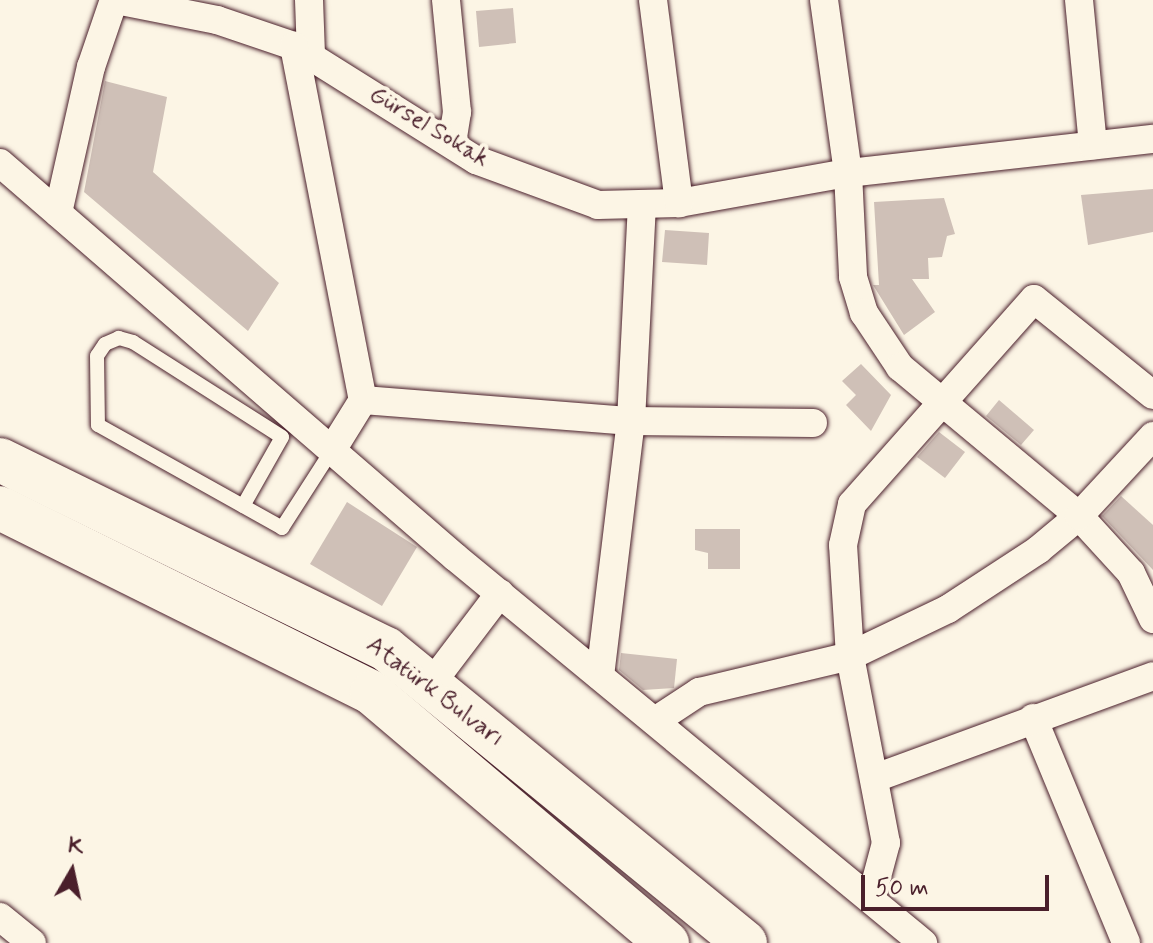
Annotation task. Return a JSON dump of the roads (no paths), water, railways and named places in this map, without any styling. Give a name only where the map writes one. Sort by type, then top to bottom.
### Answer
[{"type":"main road","name":"Atatürk Bulvarı","points":[[0,460],[386,649],[745,943]]},
{"type":"main road","name":"Atatürk Bulvarı","points":[[0,508],[372,693],[667,943]]},
{"type":"street","name":"Gürsel Sokak","points":[[115,0],[217,20],[302,51],[476,160],[598,205],[679,203],[848,173],[1153,139]]},
{"type":"street","points":[[58,213],[91,67],[115,0]]},
{"type":"street","points":[[309,0],[302,51],[363,400],[332,450]]},
{"type":"street","points":[[446,0],[457,112],[452,144]]},
{"type":"street","points":[[653,0],[679,203]]},
{"type":"street","points":[[824,0],[848,173],[853,277],[864,313],[900,367],[1079,516],[1131,573],[1153,619]]},
{"type":"street","points":[[1079,0],[1093,145]]},
{"type":"street","points":[[0,163],[500,593],[923,943]]},
{"type":"street","points":[[600,676],[631,421],[642,204]]},
{"type":"street","points":[[871,899],[886,843],[850,656],[843,545],[847,517],[870,478],[1034,299],[1153,395]]},
{"type":"street","points":[[363,400],[631,421],[813,423]]},
{"type":"street","points":[[655,721],[699,692],[850,656],[995,581],[1079,516],[1153,436]]},
{"type":"street","points":[[431,684],[500,593]]},
{"type":"street","points":[[875,778],[1153,676]]},
{"type":"street","points":[[1033,718],[1126,943]]},
{"type":"street","points":[[0,917],[32,943]]},
{"type":"lane","points":[[243,506],[282,437],[133,342],[119,338],[105,344],[97,356],[98,425],[282,528],[332,450]]}]
